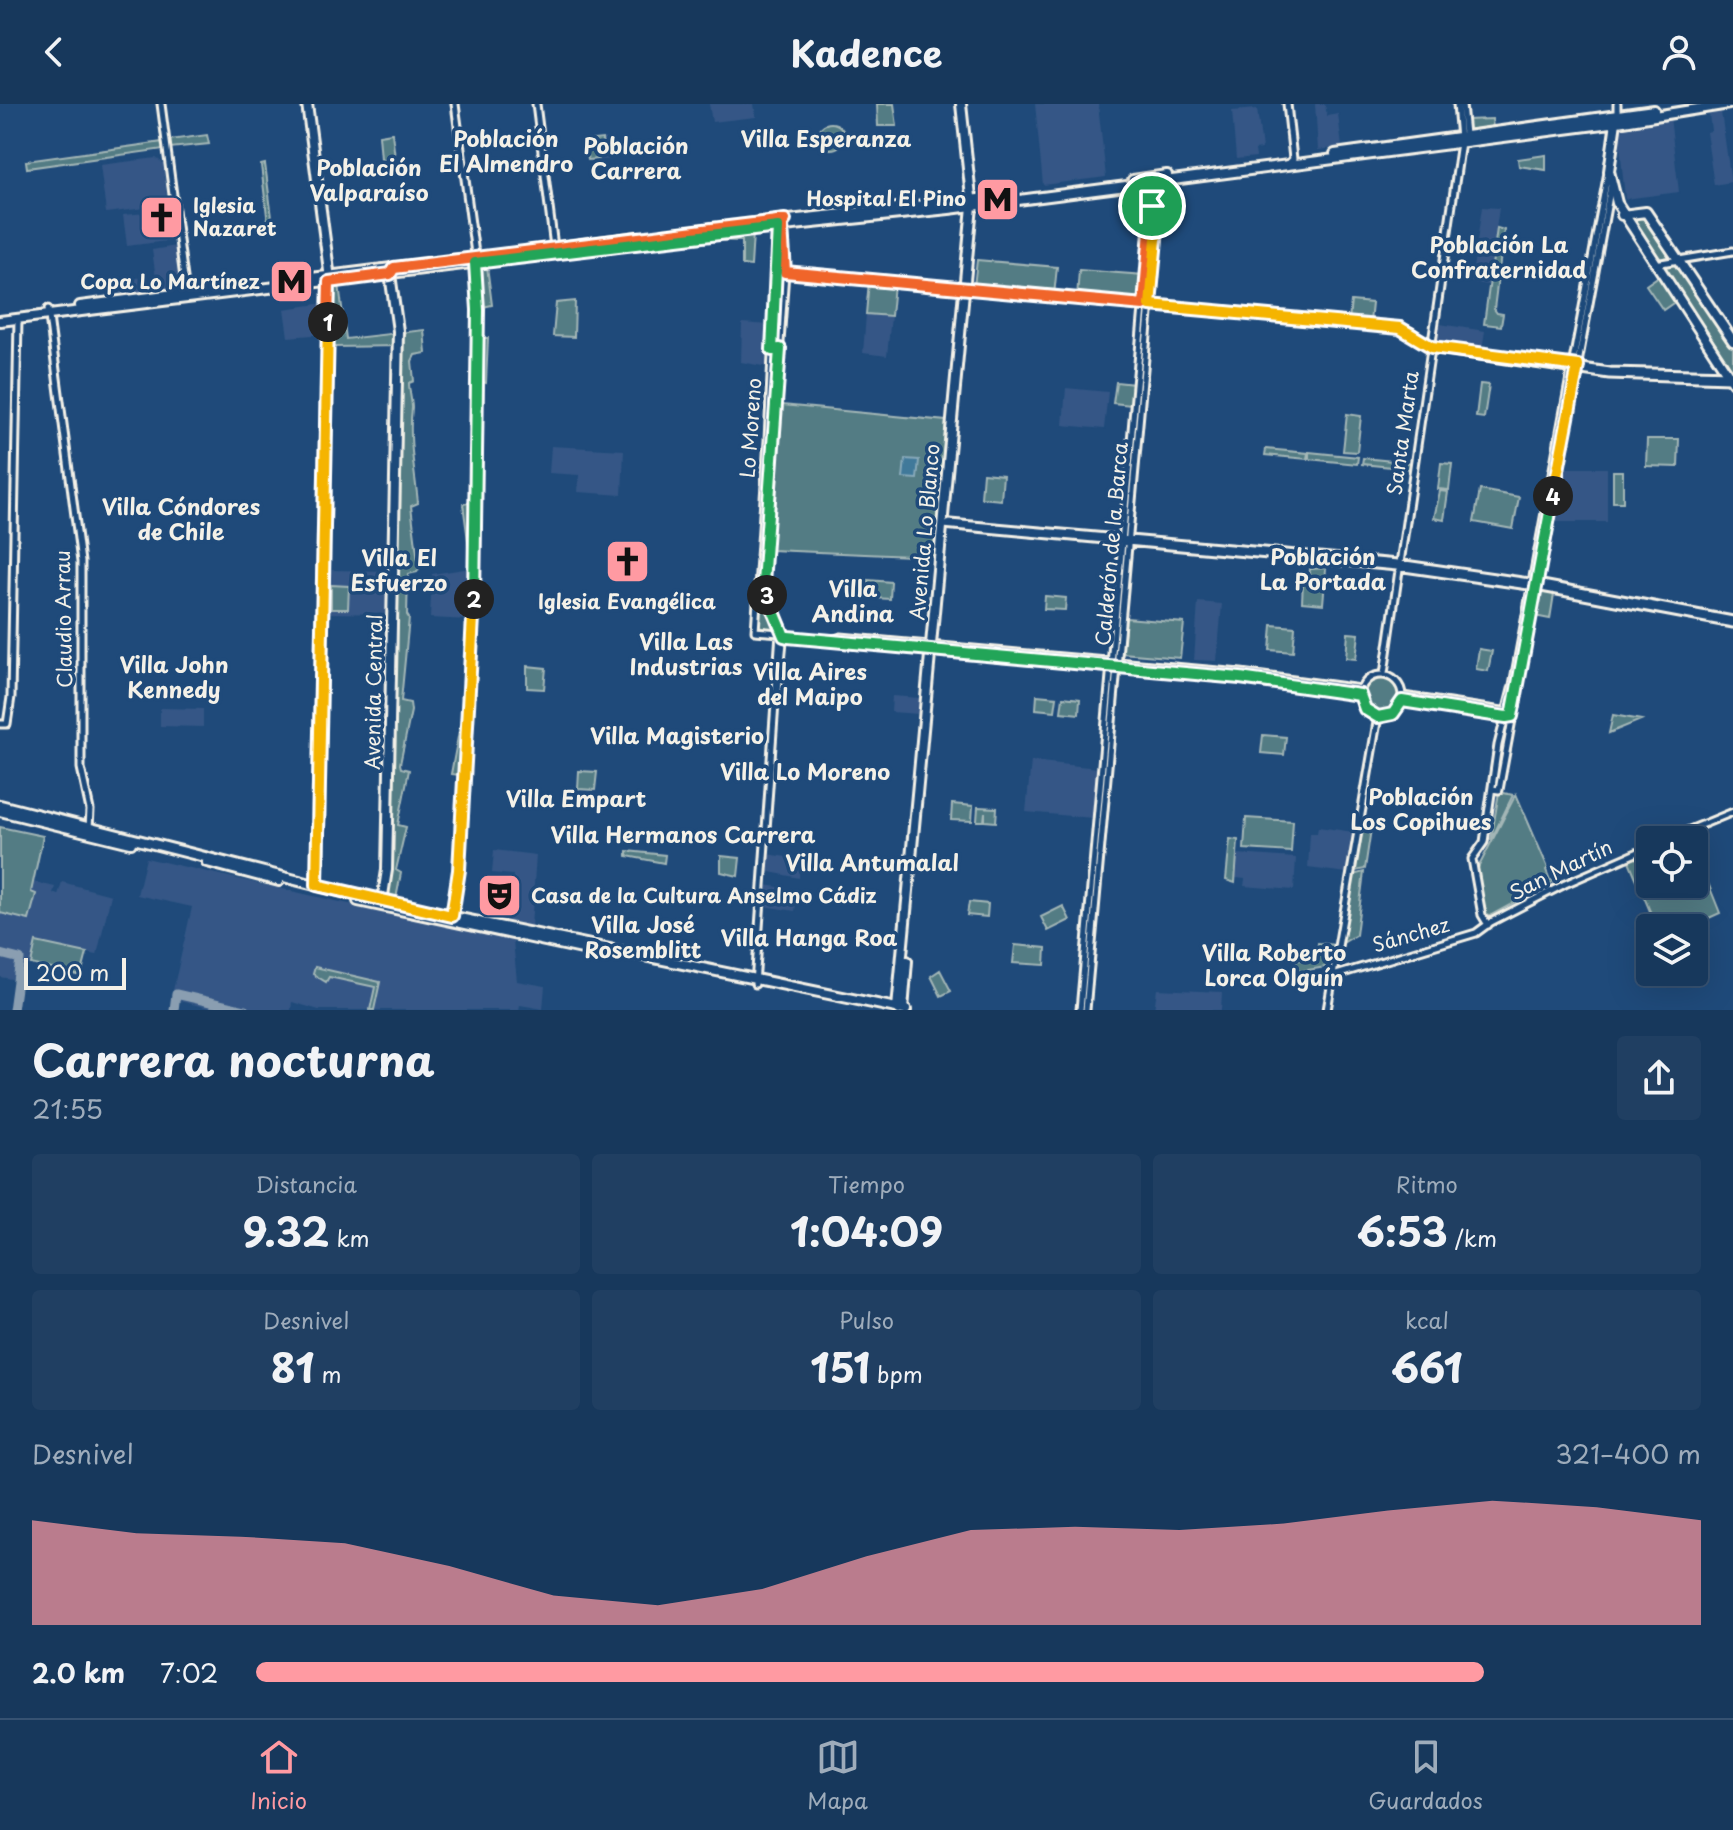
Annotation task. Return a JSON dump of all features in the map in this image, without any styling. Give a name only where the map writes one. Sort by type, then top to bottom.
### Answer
[{"type":"main road","points":[[307,104],[329,279],[314,888]]},
{"type":"main road","name":"Avenida Lo Blanco","points":[[901,1009],[974,202],[964,104]]},
{"type":"main road","points":[[1462,138],[1598,124],[1619,117],[1700,104]]},
{"type":"main road","points":[[0,318],[1154,180],[1729,104]]},
{"type":"main road","points":[[1619,117],[1609,171],[1612,203],[1732,378]]},
{"type":"main road","points":[[1598,124],[1608,128],[1614,137]]},
{"type":"main road","points":[[1622,215],[1646,212],[1733,341]]},
{"type":"main road","points":[[475,260],[554,247],[782,224]]},
{"type":"main road","name":"Avenida Central","points":[[384,905],[398,336],[392,271]]},
{"type":"main road","points":[[0,318],[18,319],[48,312]]},
{"type":"main road","points":[[0,808],[384,905],[885,1010]]},
{"type":"main road","points":[[755,982],[901,1009]]},
{"type":"street","points":[[161,104],[187,295]]},
{"type":"street","points":[[452,919],[459,870],[473,612],[478,310],[475,260],[455,104]]},
{"type":"street","points":[[536,104],[554,247]]},
{"type":"street","points":[[1287,104],[1290,162]]},
{"type":"street","name":"Santa Marta","points":[[1384,674],[1462,138],[1460,104]]},
{"type":"street","points":[[1617,104],[1619,117]]},
{"type":"street","points":[[1619,117],[1624,104]]},
{"type":"street","points":[[1488,925],[1482,918],[1472,859],[1484,842],[1495,789],[1499,742],[1508,714],[1534,585],[1609,171]]},
{"type":"street","name":"Calderón de la Barca","points":[[1086,1010],[1156,206],[1154,180]]},
{"type":"street","points":[[1574,368],[1612,203]]},
{"type":"street","name":"Lo Moreno","points":[[782,224],[775,267],[755,631],[782,635]]},
{"type":"street","name":"Lo Moreno","points":[[755,982],[782,635],[763,583],[785,272],[782,224]]},
{"type":"street","points":[[1655,264],[1733,251]]},
{"type":"street","points":[[775,267],[785,272],[1400,328],[1437,350],[1609,375],[1732,378]]},
{"type":"street","name":"Claudio Arrau","points":[[48,312],[82,572],[81,768],[90,807],[88,830]]},
{"type":"street","points":[[4,724],[11,697],[18,319]]},
{"type":"street","points":[[772,350],[780,349]]},
{"type":"street","points":[[945,525],[950,523],[1399,565],[1534,585],[1733,622]]},
{"type":"street","points":[[782,635],[832,642],[841,637],[1360,692]]},
{"type":"street","name":"Calderón de la Barca","points":[[1080,1010],[1114,664]]},
{"type":"street","points":[[1360,692],[1370,677],[1384,674],[1396,680],[1402,698],[1393,714],[1378,719]]},
{"type":"street","points":[[1360,692],[1365,709],[1378,719]]},
{"type":"street","points":[[1402,698],[1508,714]]},
{"type":"street","points":[[1327,1010],[1378,719]]},
{"type":"street","points":[[1699,826],[1733,812]]},
{"type":"street","name":"San Martín","points":[[1488,925],[1565,884],[1636,853]]},
{"type":"street","name":"Sánchez","points":[[1336,972],[1473,934],[1488,925]]},
{"type":"shaded area","points":[[709,104],[754,104],[756,117],[712,122]]},
{"type":"shaded area","points":[[1035,104],[1098,104],[1106,177],[1043,185]]},
{"type":"shaded area","points":[[1315,104],[1325,104],[1327,116],[1338,114],[1342,147],[1318,150]]},
{"type":"shaded area","points":[[1257,109],[1262,149],[1255,150],[1256,157],[1236,159],[1232,111]]},
{"type":"shaded area","points":[[1721,112],[1731,182],[1714,185],[1706,132],[1711,131],[1709,114]]},
{"type":"shaded area","points":[[1670,117],[1679,192],[1625,199],[1618,124]]},
{"type":"shaded area","points":[[612,137],[615,159],[601,160],[602,139]]},
{"type":"shaded area","points":[[156,158],[163,163],[168,205],[106,213],[100,165]]},
{"type":"shaded area","points":[[1149,188],[1148,220],[1125,218],[1126,190]]},
{"type":"shaded area","points":[[1482,207],[1499,208],[1488,285],[1471,282]]},
{"type":"shaded area","points":[[171,211],[175,240],[127,246],[123,215]]},
{"type":"shaded area","points":[[176,246],[181,285],[177,286],[178,290],[158,293],[152,250]]},
{"type":"shaded area","points":[[144,277],[147,292],[116,293],[115,281]]},
{"type":"shaded area","points":[[325,303],[325,334],[288,337],[284,309]]},
{"type":"shaded area","points":[[866,314],[891,316],[887,356],[863,353]]},
{"type":"shaded area","points":[[742,323],[770,325],[768,367],[741,362]]},
{"type":"shaded area","points":[[1440,324],[1485,331],[1482,349],[1437,343]]},
{"type":"shaded area","points":[[1066,388],[1108,392],[1104,429],[1063,425]]},
{"type":"shaded area","points":[[551,446],[624,450],[622,495],[578,492],[579,475],[549,473]]},
{"type":"shaded area","points":[[905,459],[919,460],[917,479],[903,478]]},
{"type":"shaded area","points":[[1562,468],[1607,468],[1607,522],[1552,522]]},
{"type":"shaded area","points":[[471,568],[469,620],[430,618],[432,574]]},
{"type":"shaded area","points":[[330,570],[390,571],[389,614],[329,613]]},
{"type":"shaded area","points":[[1198,602],[1222,604],[1217,661],[1194,660]]},
{"type":"shaded area","points":[[892,696],[920,698],[919,714],[891,712]]},
{"type":"shaded area","points":[[160,708],[203,709],[203,727],[160,726]]},
{"type":"shaded area","points":[[1031,761],[1098,768],[1093,818],[1026,812]]},
{"type":"shaded area","points":[[0,827],[43,836],[34,882],[55,887],[53,893],[58,895],[62,882],[111,895],[97,955],[87,953],[81,976],[31,964],[25,966],[22,981],[0,977]]},
{"type":"shaded area","points":[[1318,827],[1354,832],[1347,873],[1308,868],[1310,833],[1317,833]]},
{"type":"shaded area","points":[[494,850],[536,855],[531,927],[508,923],[513,875],[492,873]]},
{"type":"shaded area","points":[[767,854],[800,859],[799,878],[765,871]]},
{"type":"shaded area","points":[[1237,854],[1296,858],[1294,890],[1244,886],[1245,879],[1236,878]]},
{"type":"shaded area","points":[[146,858],[513,941],[517,981],[545,986],[543,1009],[520,1005],[519,1010],[319,1010],[292,1002],[291,1010],[217,1010],[171,999],[192,907],[137,895]]},
{"type":"shaded area","points":[[765,885],[798,890],[795,911],[763,906]]},
{"type":"shaded area","points":[[1157,989],[1222,992],[1221,1010],[1154,1010]]},
{"type":"green space","points":[[877,104],[894,104],[897,126],[878,126]]},
{"type":"green space","points":[[1492,119],[1493,128],[1467,131],[1466,120]]},
{"type":"green space","name":"Villa Esperanza","points":[[831,123],[840,127],[844,136],[840,145],[831,149],[822,145],[818,136],[822,127]]},
{"type":"green space","points":[[392,133],[395,158],[381,159],[379,135]]},
{"type":"green space","points":[[207,135],[209,144],[170,148],[169,140]]},
{"type":"green space","points":[[602,139],[603,151],[598,152],[599,159],[588,160],[584,141]]},
{"type":"green space","points":[[163,142],[164,149],[27,168],[26,161]]},
{"type":"green space","points":[[1546,155],[1546,170],[1519,166],[1518,159]]},
{"type":"green space","points":[[265,164],[273,225],[268,224],[261,165]]},
{"type":"green space","points":[[1642,215],[1648,218],[1733,346],[1733,374],[1627,218]]},
{"type":"green space","points":[[1497,228],[1504,230],[1494,309],[1503,314],[1501,326],[1484,324]]},
{"type":"green space","points":[[753,233],[751,266],[742,265],[742,241],[718,240],[718,234]]},
{"type":"green space","points":[[977,260],[1057,267],[1054,295],[974,287]]},
{"type":"green space","points":[[487,266],[492,305],[483,307],[478,267]]},
{"type":"green space","points":[[1079,270],[1144,275],[1142,303],[1077,298]]},
{"type":"green space","points":[[1659,276],[1676,301],[1663,310],[1646,285]]},
{"type":"green space","points":[[869,281],[894,284],[891,316],[866,314]]},
{"type":"green space","points":[[339,284],[346,339],[424,330],[426,353],[415,355],[412,361],[414,381],[409,383],[411,444],[418,503],[411,506],[419,569],[408,574],[409,618],[401,701],[410,703],[411,711],[400,764],[401,768],[409,770],[398,825],[406,827],[396,870],[401,873],[396,899],[385,896],[401,346],[333,347],[333,286]]},
{"type":"green space","points":[[575,301],[574,337],[553,336],[556,303]]},
{"type":"green space","points":[[1351,301],[1372,303],[1370,322],[1349,320]]},
{"type":"green space","points":[[482,338],[488,338],[486,383],[481,382]]},
{"type":"green space","points":[[1116,382],[1134,384],[1131,405],[1113,403]]},
{"type":"green space","points":[[1480,384],[1489,385],[1484,418],[1476,417]]},
{"type":"green space","points":[[782,405],[946,421],[935,557],[771,550]]},
{"type":"green space","points":[[1347,414],[1361,416],[1357,452],[1343,451]]},
{"type":"green space","points":[[1647,439],[1679,439],[1678,467],[1646,466]]},
{"type":"green space","points":[[1266,449],[1308,453],[1307,459],[1265,455]]},
{"type":"green space","points":[[1309,452],[1358,457],[1357,464],[1309,459]]},
{"type":"green space","points":[[1363,458],[1412,463],[1411,469],[1362,464]]},
{"type":"green space","points":[[1441,463],[1452,464],[1449,490],[1438,489]]},
{"type":"green space","points":[[1613,471],[1623,471],[1623,502],[1613,502]]},
{"type":"green space","points":[[983,473],[1003,475],[1001,500],[981,498]]},
{"type":"green space","points":[[1480,490],[1519,497],[1513,529],[1474,522]]},
{"type":"green space","points":[[1440,491],[1448,492],[1444,520],[1434,518]]},
{"type":"green space","points":[[474,502],[473,562],[471,562],[463,504]]},
{"type":"green space","points":[[1326,568],[1323,604],[1302,602],[1303,581],[1314,581],[1309,580],[1310,569]]},
{"type":"green space","points":[[868,580],[891,582],[890,599],[858,597],[858,590],[868,590]]},
{"type":"green space","points":[[331,585],[349,586],[348,609],[331,609]]},
{"type":"green space","points":[[1538,591],[1554,594],[1550,619],[1534,616]]},
{"type":"green space","points":[[760,593],[775,630],[758,626]]},
{"type":"green space","points":[[1045,596],[1066,598],[1065,610],[1044,609]]},
{"type":"green space","points":[[1126,618],[1184,623],[1180,658],[1122,653]]},
{"type":"green space","points":[[1272,625],[1295,627],[1293,652],[1270,650]]},
{"type":"green space","points":[[1348,633],[1359,634],[1356,659],[1346,658]]},
{"type":"green space","points":[[1479,649],[1492,651],[1488,671],[1476,669]]},
{"type":"green space","points":[[527,666],[546,668],[544,689],[527,688]]},
{"type":"green space","points":[[1381,675],[1395,681],[1401,695],[1395,709],[1381,715],[1367,709],[1361,695],[1367,681]]},
{"type":"green space","points":[[1037,695],[1057,697],[1055,711],[1036,709]]},
{"type":"green space","points":[[1063,697],[1080,699],[1079,714],[1061,712]]},
{"type":"green space","points":[[1613,715],[1641,720],[1609,733]]},
{"type":"green space","points":[[460,726],[463,727],[459,775],[451,774]]},
{"type":"green space","points":[[1263,735],[1286,737],[1284,755],[1261,753]]},
{"type":"green space","points":[[579,771],[597,772],[595,790],[578,789]]},
{"type":"green space","points":[[1499,792],[1513,795],[1491,840]]},
{"type":"green space","points":[[1516,794],[1548,868],[1550,880],[1554,881],[1486,918],[1477,870]]},
{"type":"green space","points":[[952,804],[973,806],[972,821],[951,820]]},
{"type":"green space","points":[[978,807],[997,808],[996,822],[985,821],[985,812],[984,821],[977,821]]},
{"type":"green space","points":[[1246,818],[1293,821],[1291,852],[1244,849]]},
{"type":"green space","points":[[0,827],[43,836],[31,892],[36,894],[29,920],[0,913]]},
{"type":"green space","points":[[1363,827],[1371,829],[1365,869],[1355,871]]},
{"type":"green space","points":[[1230,839],[1238,840],[1235,883],[1226,880]]},
{"type":"green space","points":[[627,851],[665,855],[664,863],[627,856]]},
{"type":"green space","points":[[721,856],[740,858],[738,876],[721,872]]},
{"type":"green space","points":[[1636,858],[1636,878],[1629,861]]},
{"type":"green space","points":[[1364,872],[1356,935],[1341,944],[1353,875]]},
{"type":"green space","points":[[1708,883],[1720,913],[1708,918],[1708,914],[1651,914],[1644,898],[1708,898]]},
{"type":"green space","points":[[969,902],[988,904],[987,917],[967,915]]},
{"type":"green space","points":[[1063,906],[1070,920],[1048,931],[1041,917]]},
{"type":"green space","points":[[36,942],[87,953],[81,976],[31,964]]},
{"type":"green space","points":[[1318,943],[1336,945],[1332,966],[1296,972],[1296,960],[1316,960]]},
{"type":"green space","points":[[1015,945],[1046,948],[1045,965],[1013,963]]},
{"type":"green space","points":[[315,967],[380,982],[374,1010],[370,1010],[375,987],[329,977],[326,982],[313,974]]},
{"type":"green space","points":[[940,970],[951,991],[941,996],[931,976]]},
{"type":"taxiway","points":[[0,954],[20,959],[13,1010]]},
{"type":"taxiway","points":[[174,1010],[176,994],[245,1010]]},
{"type":"place","name":"Hospital El Pino","points":[[997,199]]},
{"type":"place","name":"Iglesia Nazaret","points":[[162,218]]},
{"type":"place","name":"Copa Lo Martínez","points":[[291,282]]},
{"type":"place","name":"Iglesia Evangélica","points":[[627,562]]},
{"type":"place","name":"Casa de la Cultura Anselmo Cádiz","points":[[500,896]]},
{"type":"district","name":"Villa Esperanza","points":[[826,139]]},
{"type":"district","name":"Población El Almendro","points":[[506,152]]},
{"type":"district","name":"Población Carrera","points":[[636,158]]},
{"type":"district","name":"Población Valparaíso","points":[[369,180]]},
{"type":"district","name":"Población La Confraternidad","points":[[1499,258]]},
{"type":"district","name":"Villa Cóndores de Chile","points":[[181,520]]},
{"type":"district","name":"Villa El Esfuerzo","points":[[399,570]]},
{"type":"district","name":"Población La Portada","points":[[1323,570]]},
{"type":"district","name":"Villa Andina","points":[[853,602]]},
{"type":"district","name":"Villa Las Industrias","points":[[686,654]]},
{"type":"district","name":"Villa John Kennedy","points":[[174,678]]},
{"type":"district","name":"Villa Aires del Maipo","points":[[810,684]]},
{"type":"district","name":"Villa Magisterio","points":[[677,736]]},
{"type":"district","name":"Villa Lo Moreno","points":[[805,772]]},
{"type":"district","name":"Villa Empart","points":[[576,799]]},
{"type":"district","name":"Población Los Copihues","points":[[1421,810]]},
{"type":"district","name":"Villa Hermanos Carrera","points":[[683,835]]},
{"type":"district","name":"Villa Antumalal","points":[[872,863]]},
{"type":"district","name":"Villa José Rosemblitt","points":[[643,938]]},
{"type":"district","name":"Villa Hanga Roa","points":[[809,938]]},
{"type":"district","name":"Villa Roberto Lorca Olguín","points":[[1274,966]]},
{"type":"route","points":[[1152,206],[1144,305],[785,272],[782,226],[778,227],[785,220],[394,268],[390,274],[329,282],[317,885],[452,916],[459,870],[473,612],[477,494],[478,294],[475,263],[778,227],[772,350],[780,349],[763,583],[784,636],[1265,681],[1360,695],[1365,709],[1378,717],[1393,714],[1402,701],[1512,716],[1578,366],[1432,347],[1400,328],[1150,305],[1159,206],[1152,206]]}]
